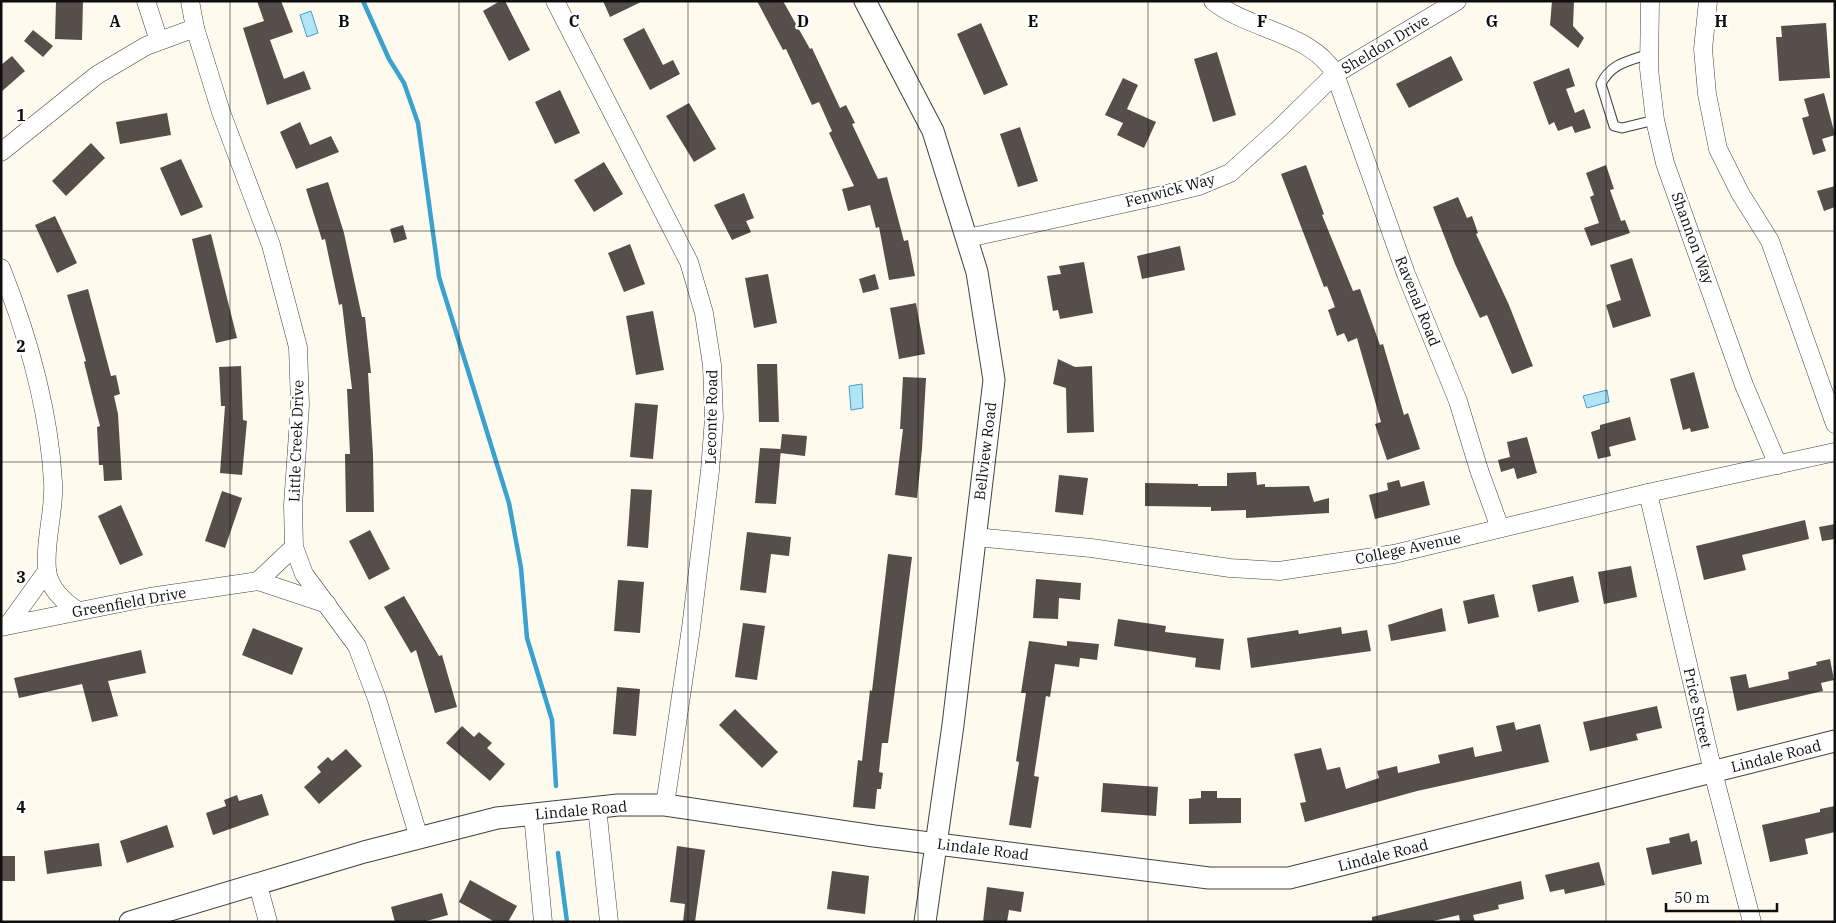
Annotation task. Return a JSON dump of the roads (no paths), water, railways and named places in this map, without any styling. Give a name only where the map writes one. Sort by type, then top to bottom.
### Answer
[{"type":"street","points":[[146,1],[159,41]]},
{"type":"street","name":"Little Creek Drive","points":[[190,1],[195,28],[221,112],[271,245],[298,347],[300,405],[293,505],[294,547],[304,574],[357,646],[377,699],[419,838]]},
{"type":"street","name":"Leconte Road","points":[[555,1],[689,262],[704,313],[712,365],[714,418],[710,471],[691,628],[665,805]]},
{"type":"street","name":"Bellview Road","points":[[865,1],[933,131],[968,238],[977,272],[994,380],[926,922]]},
{"type":"street","name":"Sheldon Drive","points":[[1213,1],[1249,22],[1306,46],[1328,61],[1335,74],[1457,1]]},
{"type":"street","name":"Shannon Way","points":[[1650,1],[1649,54],[1655,120],[1666,163],[1744,385],[1778,465]]},
{"type":"street","points":[[1708,1],[1703,49],[1707,94],[1718,149],[1740,193],[1770,241],[1835,424]]},
{"type":"street","points":[[2,153],[97,75],[146,46],[195,28]]},
{"type":"street","name":"Fenwick Way","points":[[968,238],[1158,196],[1198,186],[1230,173],[1280,128],[1335,74]]},
{"type":"street","name":"Ravenal Road","points":[[1335,74],[1406,274],[1458,401],[1479,470],[1500,528]]},
{"type":"street","points":[[1,268],[18,311],[44,409],[53,484],[47,571],[61,600],[78,611]]},
{"type":"street","name":"College Avenue","points":[[975,537],[1092,548],[1230,568],[1279,571],[1394,554],[1835,452]]},
{"type":"street","name":"Price Street","points":[[1648,494],[1713,772],[1752,922]]},
{"type":"street","points":[[258,582],[294,547]]},
{"type":"street","points":[[5,626],[47,571]]},
{"type":"street","name":"Greenfield Drive","points":[[5,626],[150,597],[258,582],[327,604]]},
{"type":"street","name":"Lindale Road","points":[[130,922],[258,886],[364,852],[498,818],[597,807],[665,805],[936,844],[1209,878],[1288,878],[1835,742]]},
{"type":"street","points":[[597,807],[609,922]]},
{"type":"street","points":[[532,814],[543,922]]},
{"type":"street","points":[[258,886],[268,922]]},
{"type":"lane","points":[[1649,54],[1619,64],[1606,73],[1601,84],[1614,126],[1622,128],[1655,120]]},
{"type":"water","points":[[311,11],[318,33],[307,37],[300,15]]},
{"type":"water","points":[[862,384],[863,408],[851,410],[849,386]]},
{"type":"water","points":[[1607,390],[1609,402],[1587,408],[1583,396]]},
{"type":"waterway","points":[[363,1],[389,59],[404,83],[418,123],[439,277],[509,503],[521,568],[527,638],[552,720],[556,786]]},
{"type":"waterway","points":[[558,853],[567,922]]}]
